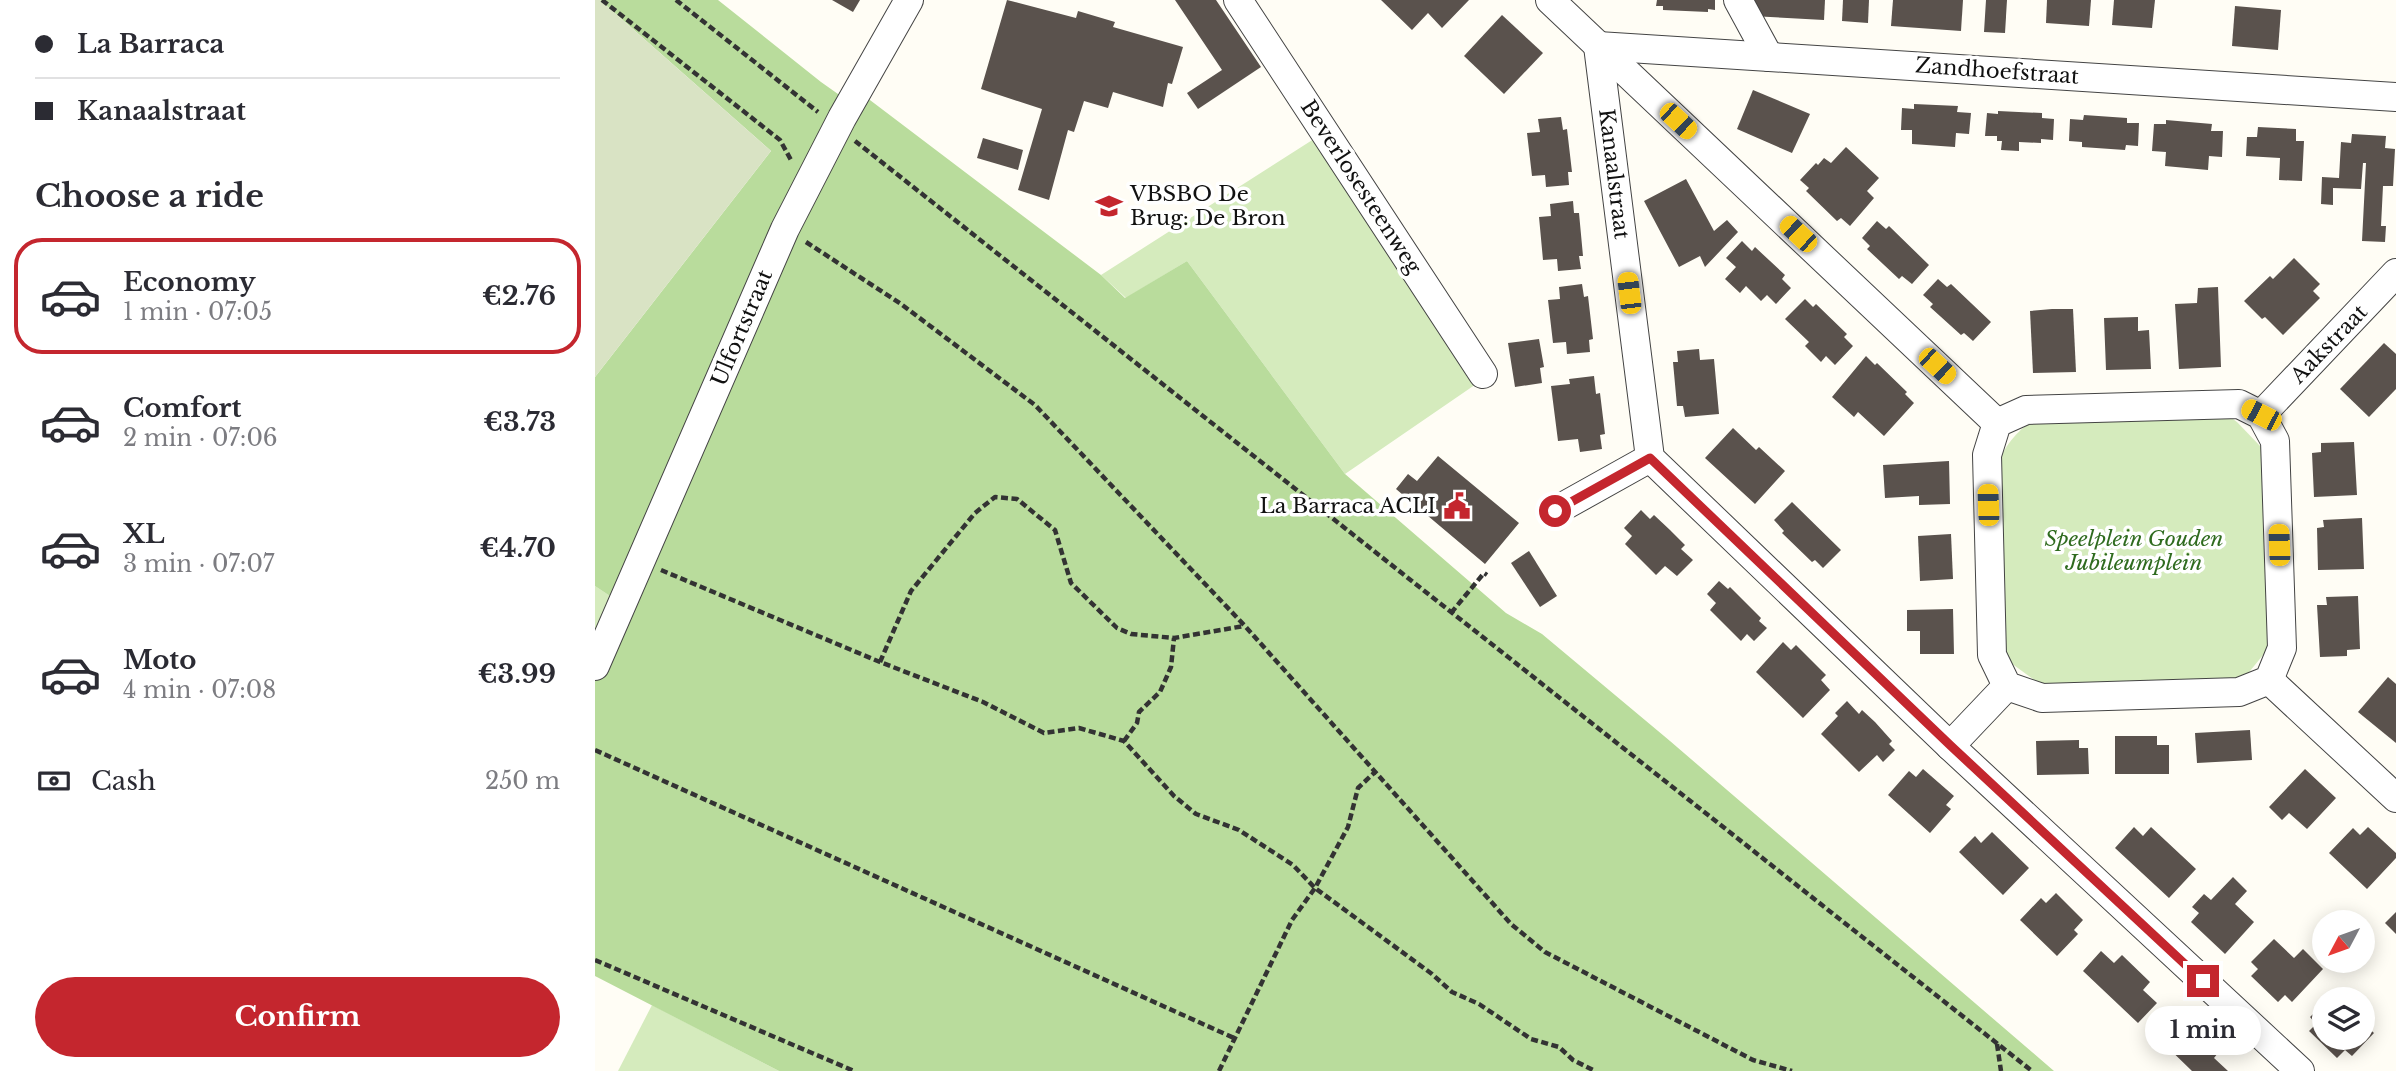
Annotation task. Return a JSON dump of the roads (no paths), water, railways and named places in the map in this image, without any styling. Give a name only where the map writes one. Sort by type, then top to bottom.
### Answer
[{"type":"street","name":"Ulfortstraat","points":[[595,666],[785,229],[837,127],[909,0]]},
{"type":"street","name":"Beverlosesteenweg","points":[[1238,0],[1483,374]]},
{"type":"street","points":[[1550,0],[1997,423]]},
{"type":"street","points":[[1738,0],[1769,57]]},
{"type":"street","name":"Zandhoefstraat","points":[[1598,46],[2396,97]]},
{"type":"street","name":"Kanaalstraat","points":[[1598,46],[1650,458]]},
{"type":"street","name":"Aakstraat","points":[[2261,415],[2394,282]]},
{"type":"street","points":[[2239,404],[2261,415],[2276,441],[2282,648],[2269,680],[2239,692],[2042,698],[2007,686],[1992,655],[1987,455],[1997,423],[2026,410],[2107,406],[2239,404]]},
{"type":"street","points":[[1555,511],[1650,458],[1951,746],[2299,1071]]},
{"type":"street","points":[[2269,680],[2396,798]]},
{"type":"street","points":[[1951,746],[2007,686]]},
{"type":"place","name":"VBSBO De Brug: De Bron","points":[[1109,206]]},
{"type":"place","name":"La Barraca ACLI","points":[[1457,506]]},
{"type":"park label","name":"Speelplein Gouden Jubileumplein","points":[[2134,551]]}]
